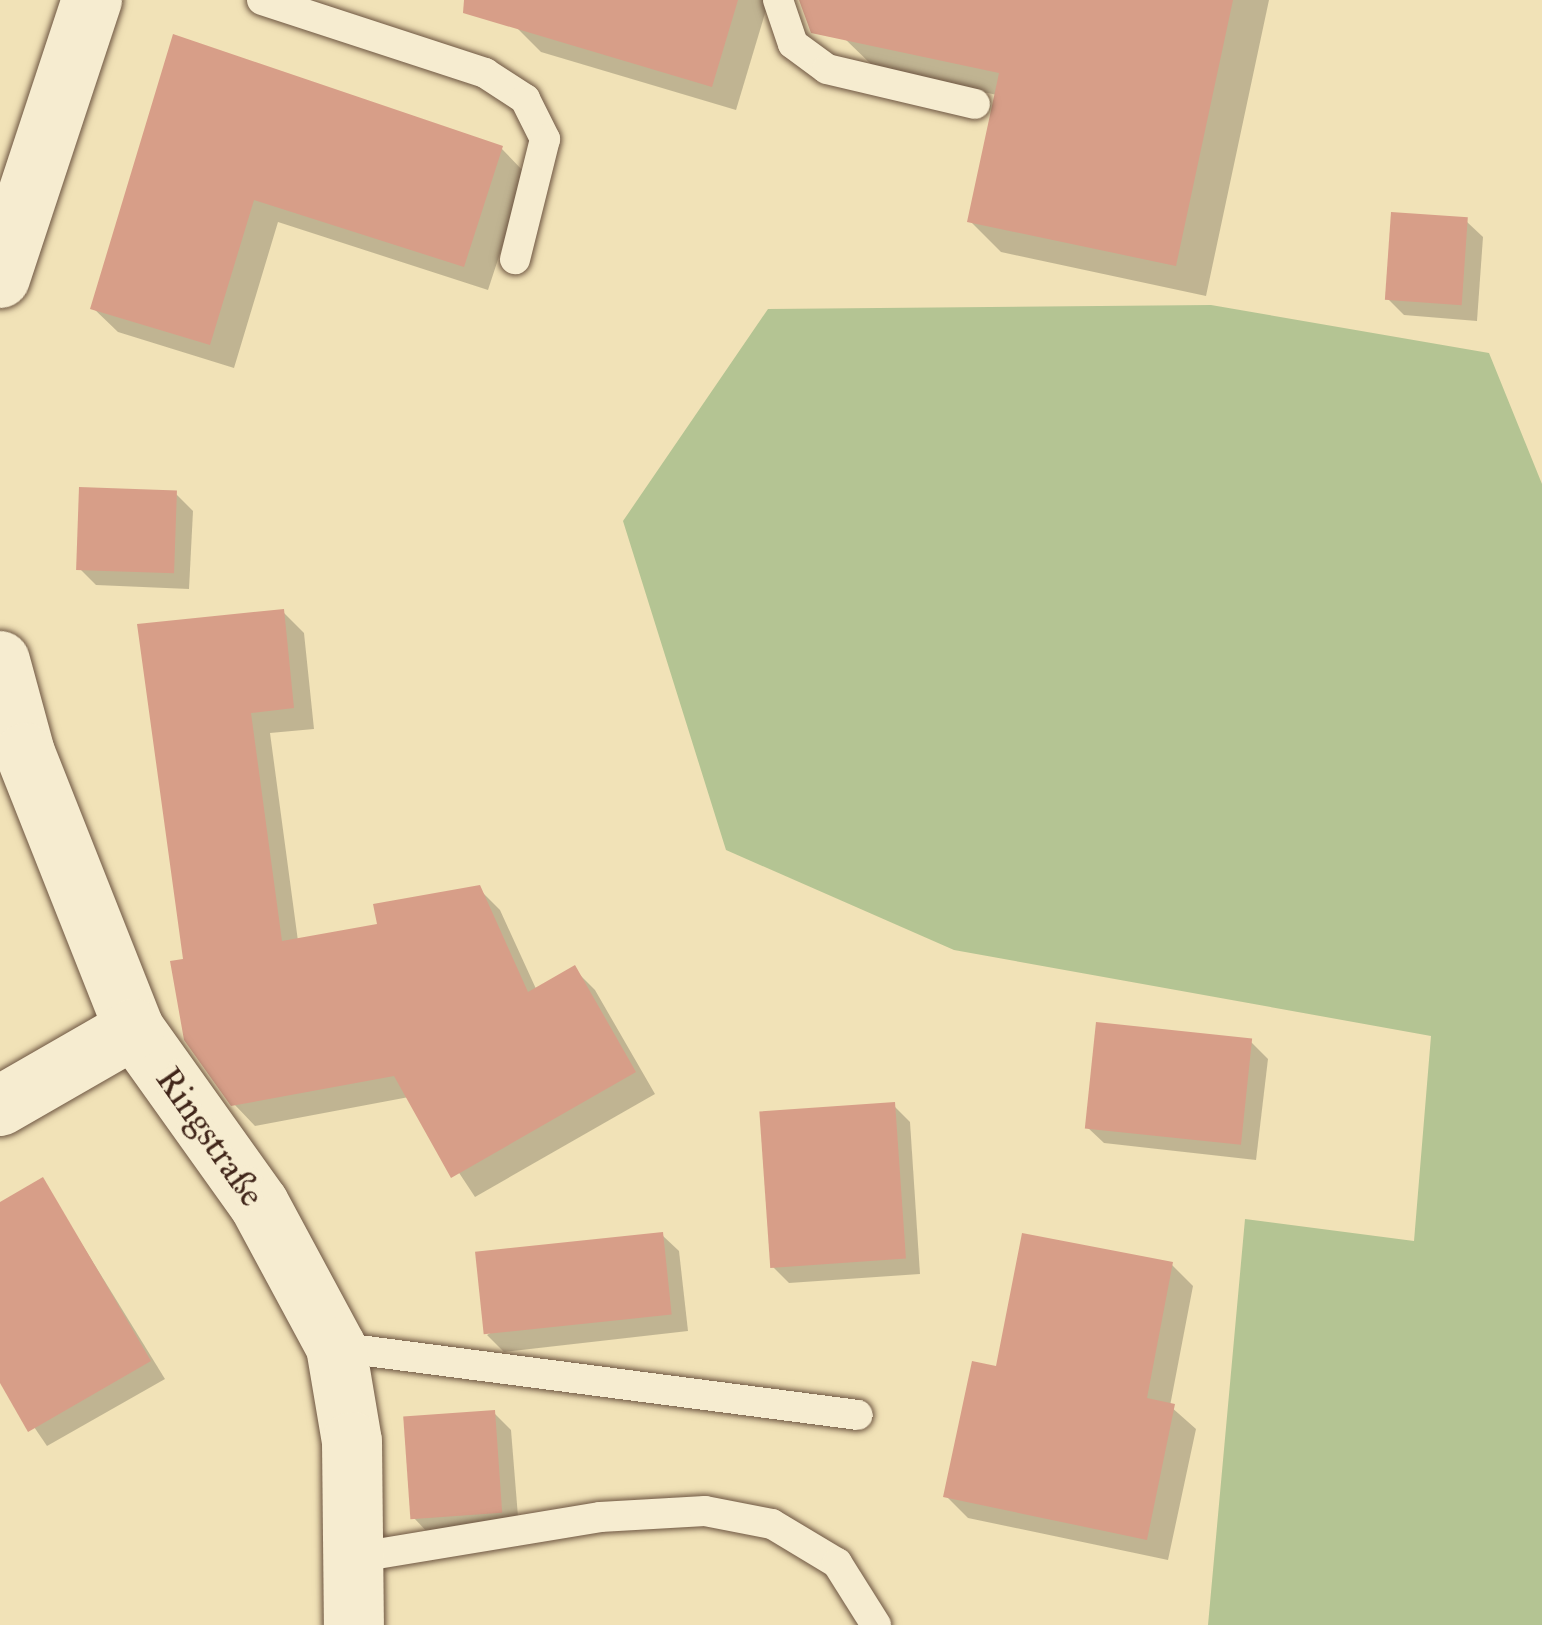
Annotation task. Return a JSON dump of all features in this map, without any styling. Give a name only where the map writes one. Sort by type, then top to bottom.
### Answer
[{"type":"street","points":[[0,278],[92,0]]},
{"type":"street","name":"Ringstraße","points":[[0,662],[26,753],[134,1029],[259,1204],[336,1347],[352,1442],[354,1625]]},
{"type":"street","points":[[0,1106],[134,1029]]},
{"type":"lane","points":[[262,0],[485,73],[525,99],[545,139],[515,259]]},
{"type":"lane","points":[[778,0],[784,28],[808,59],[975,104]]},
{"type":"lane","points":[[336,1347],[858,1415]]},
{"type":"lane","points":[[353,1558],[600,1517],[705,1510],[772,1524],[837,1564],[876,1625]]},
{"type":"green space","points":[[1211,305],[1489,353],[1542,484],[1542,1625],[1208,1625],[1245,1219],[1414,1241],[1431,1036],[954,950],[726,850],[623,521],[768,309]]},
{"type":"building","points":[[464,0],[738,0],[712,87],[463,13]]},
{"type":"building","points":[[799,0],[1233,0],[1176,266],[967,222],[999,73],[811,33]]},
{"type":"building","points":[[173,34],[503,146],[464,267],[254,200],[210,345],[90,309]]},
{"type":"building","points":[[1391,212],[1468,217],[1462,305],[1385,300]]},
{"type":"building","points":[[79,487],[177,490],[174,573],[76,570]]},
{"type":"building","points":[[284,609],[294,708],[251,713],[282,941],[377,924],[373,904],[480,885],[528,992],[575,965],[636,1072],[451,1178],[394,1076],[231,1106],[184,1040],[170,961],[183,959],[137,624]]},
{"type":"building","points":[[1096,1022],[1252,1038],[1241,1145],[1085,1128]]},
{"type":"building","points":[[895,1102],[906,1259],[770,1268],[759,1111]]},
{"type":"building","points":[[43,1177],[151,1361],[28,1432],[0,1383],[0,1202]]},
{"type":"building","points":[[663,1232],[672,1315],[484,1334],[475,1252]]},
{"type":"building","points":[[1022,1233],[1173,1262],[1147,1398],[1175,1404],[1147,1540],[943,1497],[972,1361],[996,1366]]},
{"type":"building","points":[[495,1410],[502,1513],[410,1519],[403,1416]]}]
